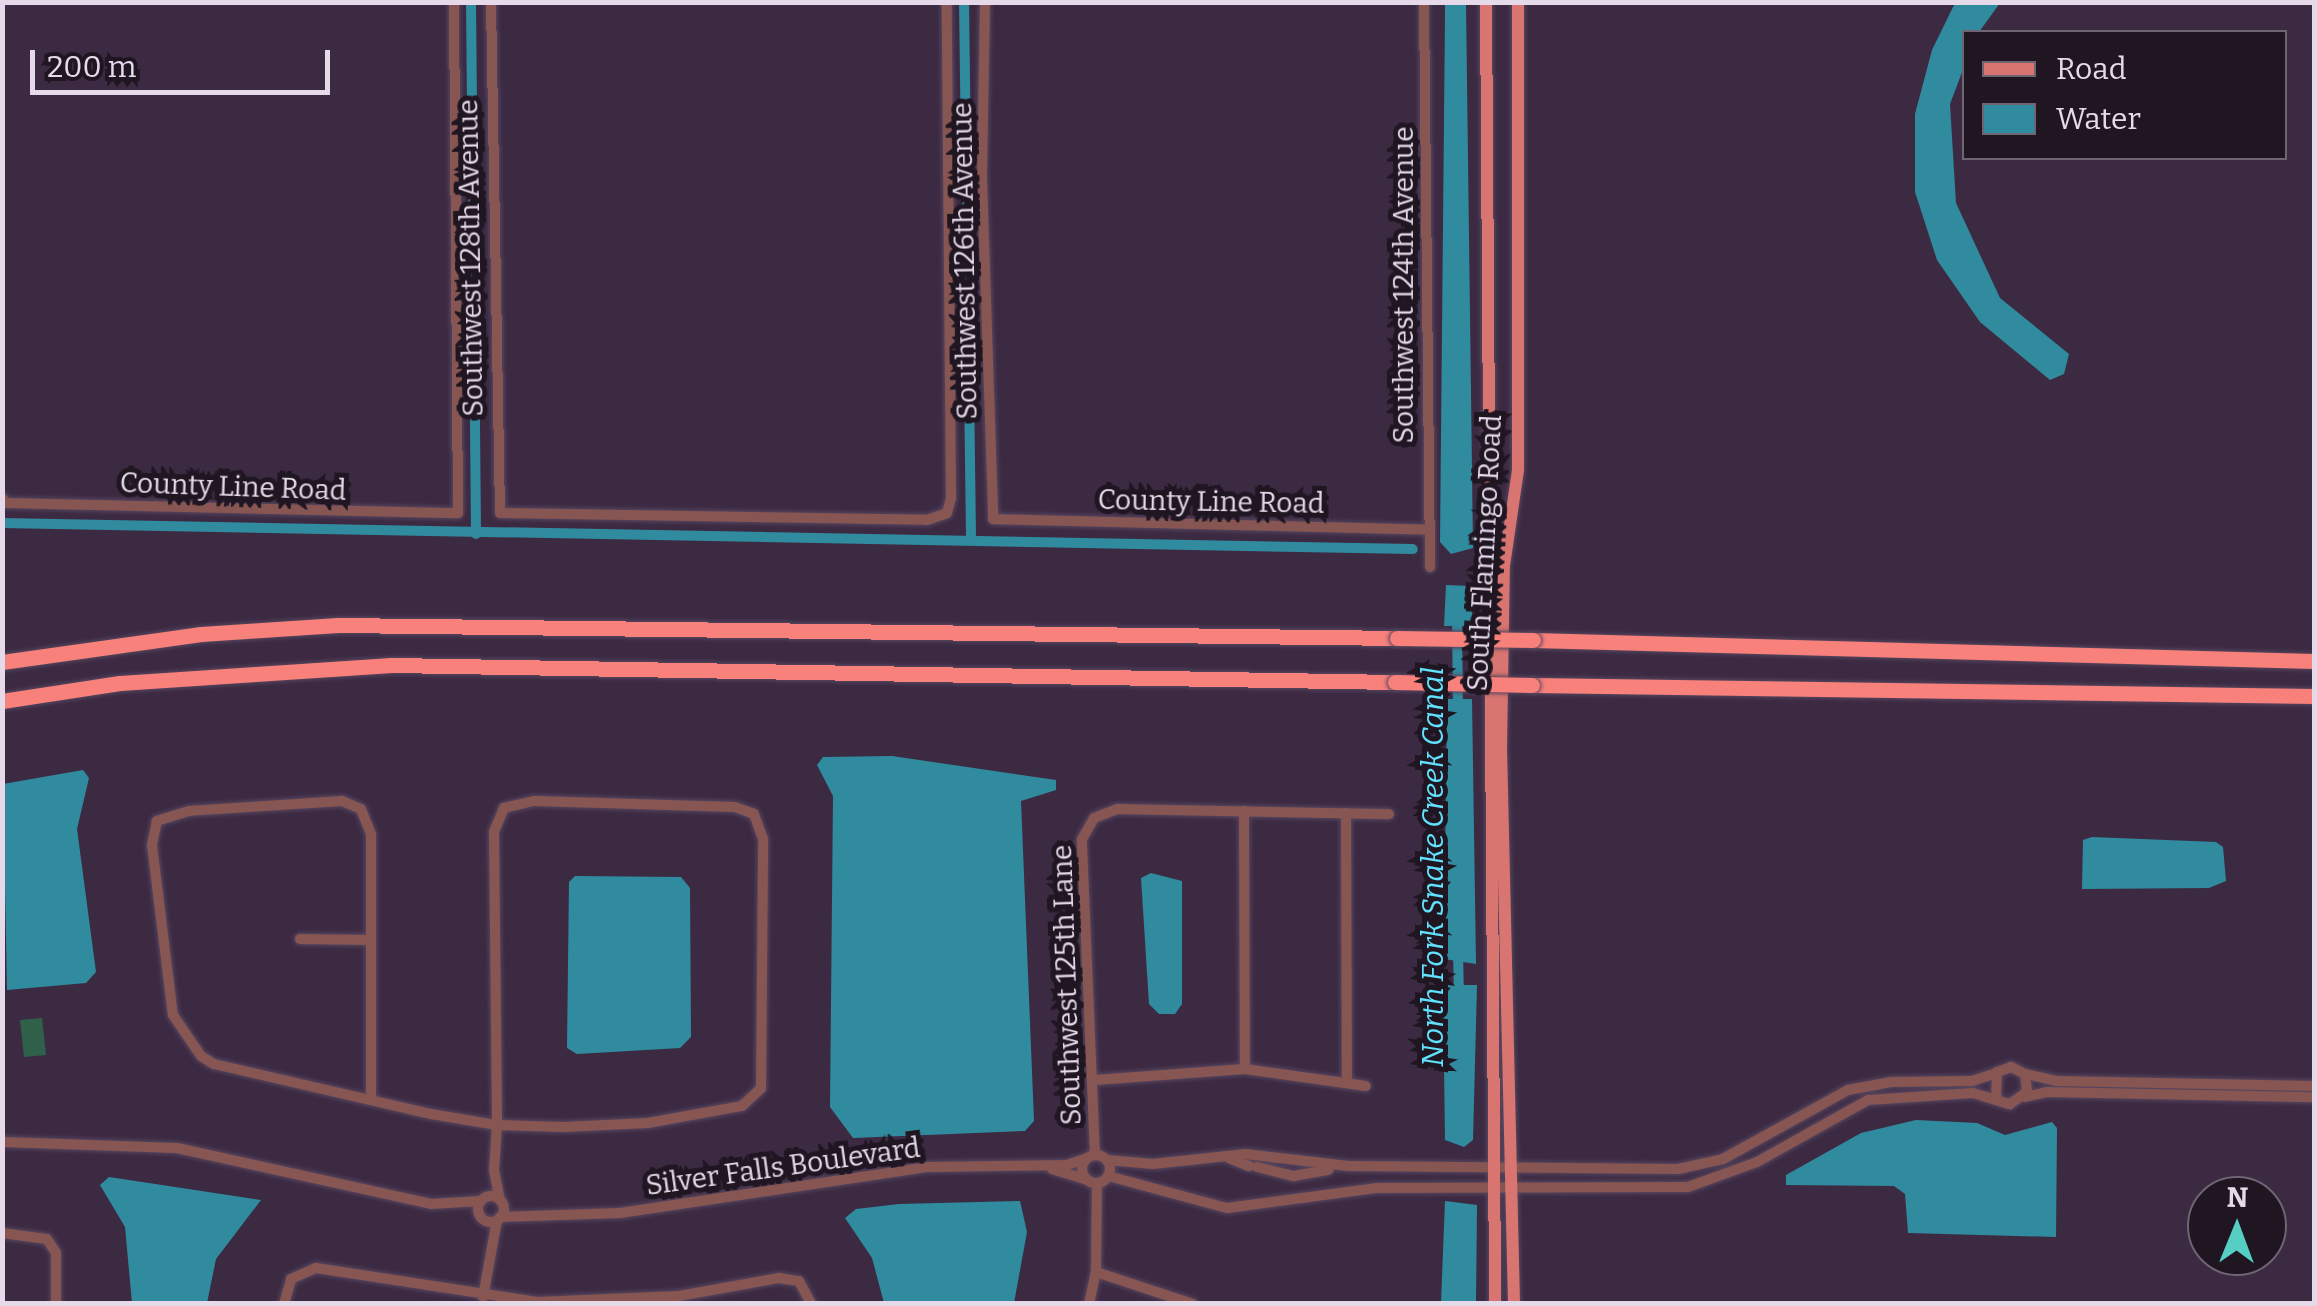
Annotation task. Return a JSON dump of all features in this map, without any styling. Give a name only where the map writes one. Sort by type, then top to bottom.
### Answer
[{"type":"highway","points":[[2,662],[201,634],[338,625],[1533,640],[2314,661]]},
{"type":"highway","points":[[2,701],[120,682],[391,666],[2314,696]]},
{"type":"main road","name":"South Flamingo Road","points":[[1486,2],[1495,1304]]},
{"type":"main road","name":"South Flamingo Road","points":[[1514,1304],[1501,749],[1504,566],[1518,470],[1518,2]]},
{"type":"street","name":"Southwest 128th Avenue","points":[[454,2],[458,513]]},
{"type":"street","name":"Southwest 128th Avenue","points":[[491,2],[500,513],[927,520],[947,513]]},
{"type":"street","name":"Southwest 126th Avenue","points":[[947,2],[947,513]]},
{"type":"street","name":"Southwest 126th Avenue","points":[[985,2],[982,179],[993,519]]},
{"type":"street","name":"Southwest 124th Avenue","points":[[1424,2],[1430,567]]},
{"type":"street","name":"County Line Road","points":[[4,501],[458,513]]},
{"type":"street","name":"County Line Road","points":[[993,519],[1428,530]]},
{"type":"street","points":[[371,1100],[371,834],[360,809],[342,801],[170,813],[157,821],[152,845],[173,1014],[190,1048],[214,1064],[371,1100],[497,1125],[648,1123],[742,1106],[761,1088],[763,840],[754,814],[735,806],[534,800],[504,808],[494,832],[497,1125],[494,1170],[501,1202],[488,1245],[483,1297]]},
{"type":"street","name":"Southwest 125th Lane","points":[[1091,1156],[1095,1080],[1082,839],[1094,818],[1118,809],[1244,812]]},
{"type":"street","points":[[1245,1069],[1244,812],[1388,814]]},
{"type":"street","points":[[1346,814],[1347,1084]]},
{"type":"street","points":[[300,939],[371,940]]},
{"type":"street","points":[[1089,1304],[1096,1272],[1093,1181],[1082,1168],[1091,1156],[1130,1166],[1245,1154],[1348,1166],[1696,1167],[1734,1153],[1830,1096],[1878,1083],[1972,1081],[2011,1067],[2056,1081],[2314,1086]]},
{"type":"street","points":[[1095,1080],[1245,1069],[1366,1086]]},
{"type":"street","points":[[1996,1098],[1997,1072]]},
{"type":"street","points":[[2024,1074],[2024,1098]]},
{"type":"street","points":[[1093,1181],[1108,1176],[1227,1208],[1376,1188],[1707,1183],[1839,1112],[1893,1094],[1996,1098],[2010,1104],[2046,1092],[2314,1097]]},
{"type":"street","points":[[1830,1096],[1839,1112]]},
{"type":"street","points":[[2,1142],[177,1148],[451,1206],[481,1217]]},
{"type":"street","name":"Silver Falls Boulevard","points":[[481,1217],[498,1219],[530,1212],[620,1213],[910,1170],[1042,1166],[1091,1156]]},
{"type":"street","points":[[1230,1158],[1294,1176],[1348,1166]]},
{"type":"street","points":[[1108,1160],[1108,1176]]},
{"type":"street","name":"Silver Falls Boulevard","points":[[1042,1166],[1093,1181]]},
{"type":"street","points":[[488,1245],[481,1217],[482,1200],[494,1170]]},
{"type":"street","points":[[451,1206],[482,1200]]},
{"type":"street","name":"Silver Falls Boulevard","points":[[482,1200],[530,1212]]},
{"type":"street","points":[[2,1233],[47,1239],[56,1253],[56,1304]]},
{"type":"street","points":[[284,1304],[300,1272],[316,1268],[483,1297],[537,1302],[680,1300],[800,1280],[811,1304]]},
{"type":"street","points":[[1096,1272],[1193,1304]]},
{"type":"green space","points":[[42,1018],[46,1055],[24,1057],[20,1020]]},
{"type":"water","points":[[1445,3],[1466,3],[1473,548],[1451,554],[1440,542]]},
{"type":"water","points":[[1955,3],[2000,3],[1980,30],[1962,30],[1962,72],[1950,104],[1956,203],[2000,298],[2069,354],[2064,374],[2050,380],[1980,322],[1937,260],[1915,192],[1915,114],[1932,50]]},
{"type":"water","points":[[1446,585],[1470,586],[1473,626],[1444,626]]},
{"type":"water","points":[[1447,699],[1472,699],[1476,964],[1444,959]]},
{"type":"water","points":[[892,756],[1056,780],[1056,790],[1021,801],[1034,1121],[1025,1131],[853,1138],[830,1107],[833,796],[817,765],[823,757]]},
{"type":"water","points":[[83,770],[89,778],[77,829],[96,972],[86,983],[7,990],[3,784]]},
{"type":"water","points":[[2092,837],[2216,842],[2223,847],[2226,881],[2209,888],[2082,889],[2083,840]]},
{"type":"water","points":[[1151,873],[1182,881],[1182,1004],[1175,1014],[1159,1014],[1149,1004],[1141,878]]},
{"type":"water","points":[[575,876],[681,877],[690,888],[691,1037],[680,1048],[577,1054],[567,1048],[569,882]]},
{"type":"water","points":[[1443,985],[1477,985],[1473,1140],[1464,1147],[1445,1140]]},
{"type":"water","points":[[1916,1120],[1977,1123],[2005,1135],[2052,1122],[2057,1128],[2056,1237],[1908,1233],[1905,1194],[1894,1186],[1786,1185],[1786,1175],[1861,1133]]},
{"type":"water","points":[[109,1177],[261,1200],[216,1259],[207,1303],[132,1303],[125,1227],[100,1185]]},
{"type":"water","points":[[1020,1201],[1027,1232],[1014,1303],[884,1303],[872,1258],[845,1218],[856,1209],[899,1204]]},
{"type":"water","points":[[1445,1201],[1477,1205],[1476,1303],[1441,1303]]},
{"type":"waterway","points":[[471,2],[476,534]]},
{"type":"waterway","points":[[964,2],[971,540]]},
{"type":"waterway","points":[[2,523],[1413,549]]},
{"type":"waterway","name":"North Fork Snake Creek Canal","points":[[1457,615],[1458,708]]},
{"type":"waterway","name":"North Fork Snake Creek Canal","points":[[1458,950],[1459,998]]}]
